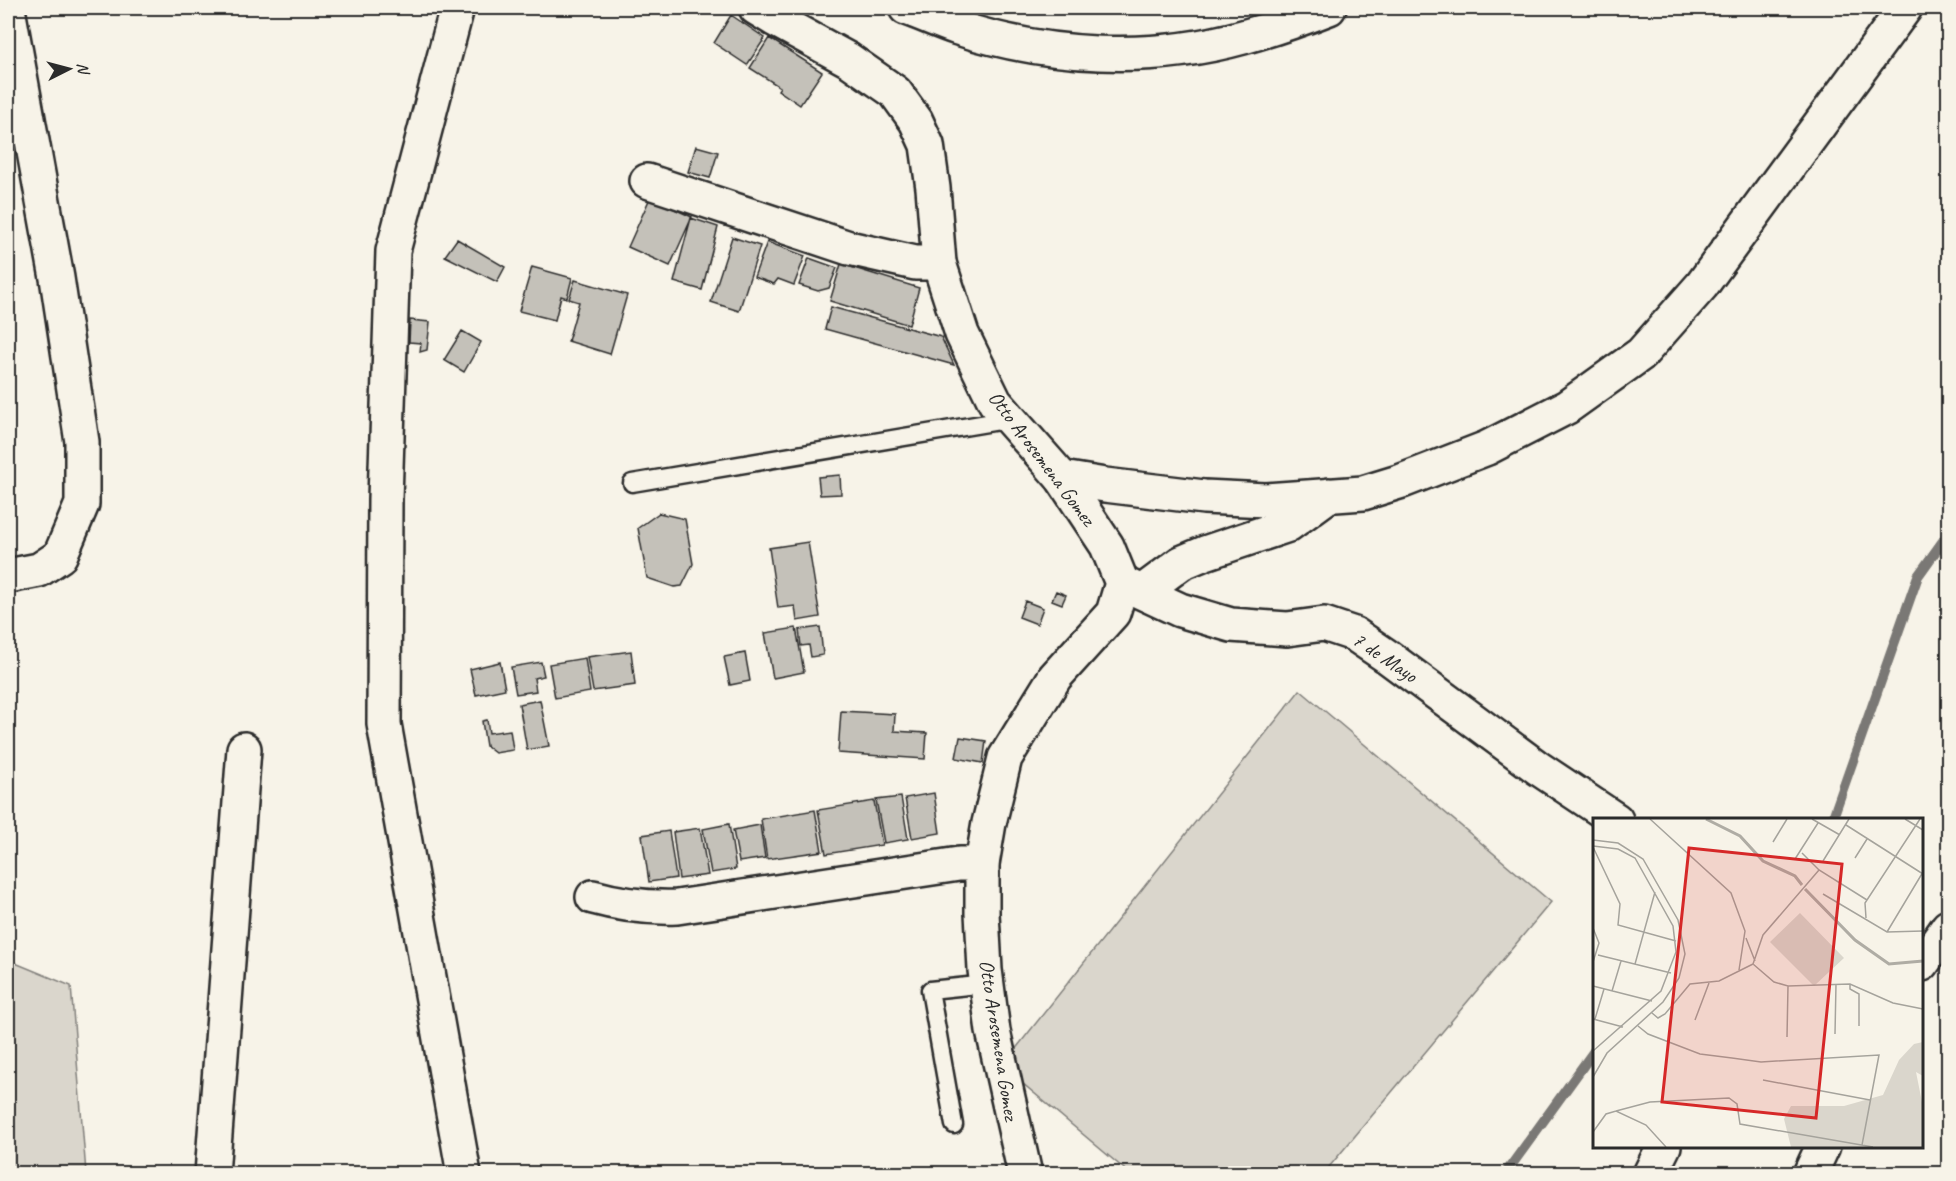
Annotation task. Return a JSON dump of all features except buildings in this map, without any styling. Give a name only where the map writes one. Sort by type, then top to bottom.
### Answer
[{"type":"street","points":[[457,8],[393,251],[385,499],[384,724],[464,1173]]},
{"type":"street","name":"Otto Arosemena Gomez","points":[[756,8],[849,60],[895,92],[916,121],[927,145],[939,263],[962,334],[995,402],[1062,478],[1132,587],[1113,613],[1055,677],[1005,758],[989,823],[982,864],[982,913],[987,984],[993,1032],[1024,1173]]},
{"type":"street","points":[[906,8],[957,27],[1006,41],[1098,53],[1143,53],[1199,47],[1242,38],[1329,8]]},
{"type":"street","points":[[1062,478],[1204,497],[1266,500],[1363,493],[1487,448],[1567,407],[1641,354],[1702,285],[1905,8]]},
{"type":"street","points":[[8,9],[66,337],[82,442],[82,504],[60,556],[39,570],[8,576]]},
{"type":"street","points":[[647,181],[849,248],[915,263],[939,263]]},
{"type":"street","points":[[1132,587],[1205,553],[1288,525],[1329,495]]},
{"type":"street","name":"7 de Mayo","points":[[1132,587],[1180,610],[1232,625],[1287,629],[1324,624],[1354,634],[1538,768],[1614,818]]},
{"type":"street","points":[[212,1173],[244,749]]},
{"type":"street","points":[[593,897],[621,905],[649,908],[677,907],[959,864],[982,864]]},
{"type":"street","points":[[1923,963],[1948,927]]},
{"type":"street","points":[[1650,1173],[1663,1148]]},
{"type":"street","points":[[1810,1173],[1822,1148]]},
{"type":"lane","points":[[632,483],[1011,419]]},
{"type":"lane","points":[[954,1125],[930,990],[987,984]]},
{"type":"shaded area","points":[[1300,690],[1551,902],[1324,1173],[1129,1173],[1002,1066]]},
{"type":"shaded area","points":[[8,960],[71,986],[86,1173],[8,1173]]},
{"type":"waterway","points":[[1833,818],[1918,576],[1948,534]]},
{"type":"waterway","points":[[1505,1174],[1593,1052]]}]
